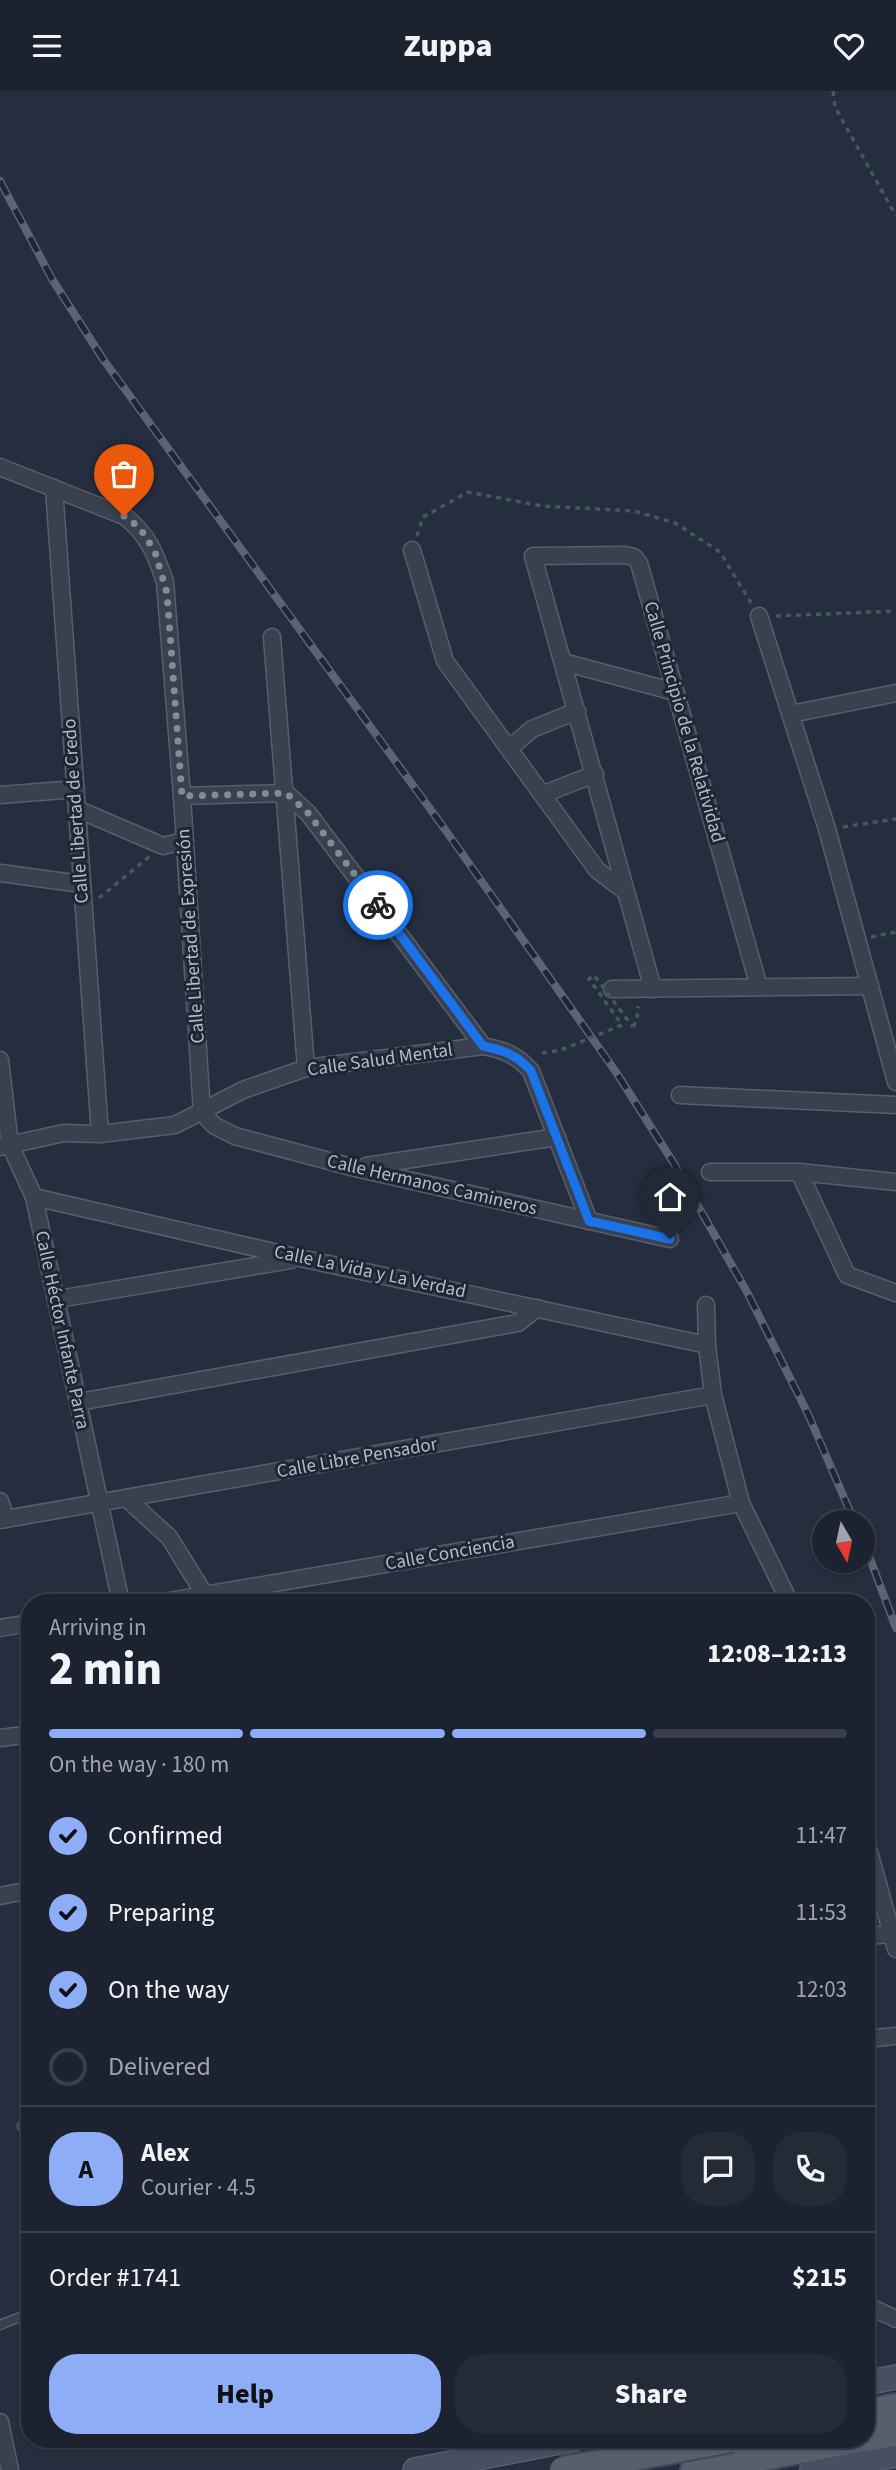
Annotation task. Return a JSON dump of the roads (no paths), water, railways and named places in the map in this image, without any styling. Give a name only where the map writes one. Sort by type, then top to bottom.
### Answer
[{"type":"main road","points":[[875,2411],[896,2407]]},
{"type":"main road","points":[[875,2436],[896,2432]]},
{"type":"main road","points":[[563,2470],[683,2448]]},
{"type":"main road","points":[[694,2470],[810,2448]]},
{"type":"street","name":"Calle Libertad de Expresión","points":[[0,467],[124,516],[140,528],[155,552],[167,593],[202,1113]]},
{"type":"street","name":"Calle Libertad de Credo","points":[[54,488],[100,1134]]},
{"type":"street","points":[[412,550],[445,661],[597,870],[626,892]]},
{"type":"street","name":"Calle Principio de la Relatividad","points":[[563,662],[533,555],[634,557],[639,563],[758,987]]},
{"type":"street","points":[[759,616],[827,829],[896,1081]]},
{"type":"street","points":[[272,637],[306,1068]]},
{"type":"street","points":[[563,662],[675,692]]},
{"type":"street","points":[[563,662],[626,892],[646,989]]},
{"type":"street","points":[[791,714],[896,693]]},
{"type":"street","points":[[510,748],[532,729],[577,711]]},
{"type":"street","points":[[544,794],[595,774]]},
{"type":"street","points":[[0,795],[76,789]]},
{"type":"street","points":[[182,796],[286,793],[308,813],[483,1046]]},
{"type":"street","points":[[77,809],[163,846],[184,841]]},
{"type":"street","points":[[0,873],[81,884]]},
{"type":"street","points":[[612,989],[870,986]]},
{"type":"street","name":"Calle Salud Mental","points":[[5,1146],[64,1133],[100,1134],[175,1125],[243,1090],[306,1068],[483,1046],[504,1050],[520,1058],[531,1071],[557,1137]]},
{"type":"street","name":"Calle Héctor Infante Parra","points":[[0,1060],[5,1146],[34,1197],[58,1299],[119,1594]]},
{"type":"street","points":[[680,1095],[896,1105]]},
{"type":"street","name":"Calle Hermanos Camineros","points":[[202,1113],[215,1126],[235,1136],[355,1168],[670,1239]]},
{"type":"street","points":[[355,1168],[557,1137],[589,1221]]},
{"type":"street","points":[[710,1172],[799,1172],[896,1182]]},
{"type":"street","points":[[799,1172],[847,1275],[896,1293]]},
{"type":"street","name":"Calle La Vida y La Verdad","points":[[34,1197],[300,1258],[707,1345]]},
{"type":"street","points":[[58,1299],[300,1258]]},
{"type":"street","points":[[706,1305],[707,1345],[713,1395],[741,1503],[786,1594]]},
{"type":"street","points":[[79,1402],[518,1323],[537,1308]]},
{"type":"street","name":"Calle Libre Pensador","points":[[3,1519],[713,1395]]},
{"type":"street","points":[[126,1498],[169,1537],[204,1594]]},
{"type":"street","points":[[0,1501],[3,1519]]},
{"type":"street","name":"Calle Conciencia","points":[[211,1594],[741,1503]]},
{"type":"street","points":[[0,1628],[21,1624]]},
{"type":"street","points":[[0,1738],[21,1735]]},
{"type":"street","points":[[875,1873],[894,1941],[875,1938]]},
{"type":"street","points":[[0,1896],[21,1892]]},
{"type":"street","points":[[875,2038],[896,2036]]},
{"type":"street","points":[[875,2309],[896,2319]]},
{"type":"street","points":[[875,2381],[896,2377]]},
{"type":"street","points":[[0,2422],[6,2466]]},
{"type":"street","points":[[415,2470],[529,2448]]},
{"type":"street","points":[[567,2448],[575,2470]]},
{"type":"street","points":[[601,2448],[605,2470]]},
{"type":"street","points":[[812,2470],[896,2455]]},
{"type":"lane","points":[[0,2325],[21,2317]]},
{"type":"railway","points":[[0,181],[52,279],[103,359],[444,828],[616,1072],[673,1162],[747,1292],[808,1414],[849,1510]]},
{"type":"railway","points":[[875,1572],[896,1628]]}]
